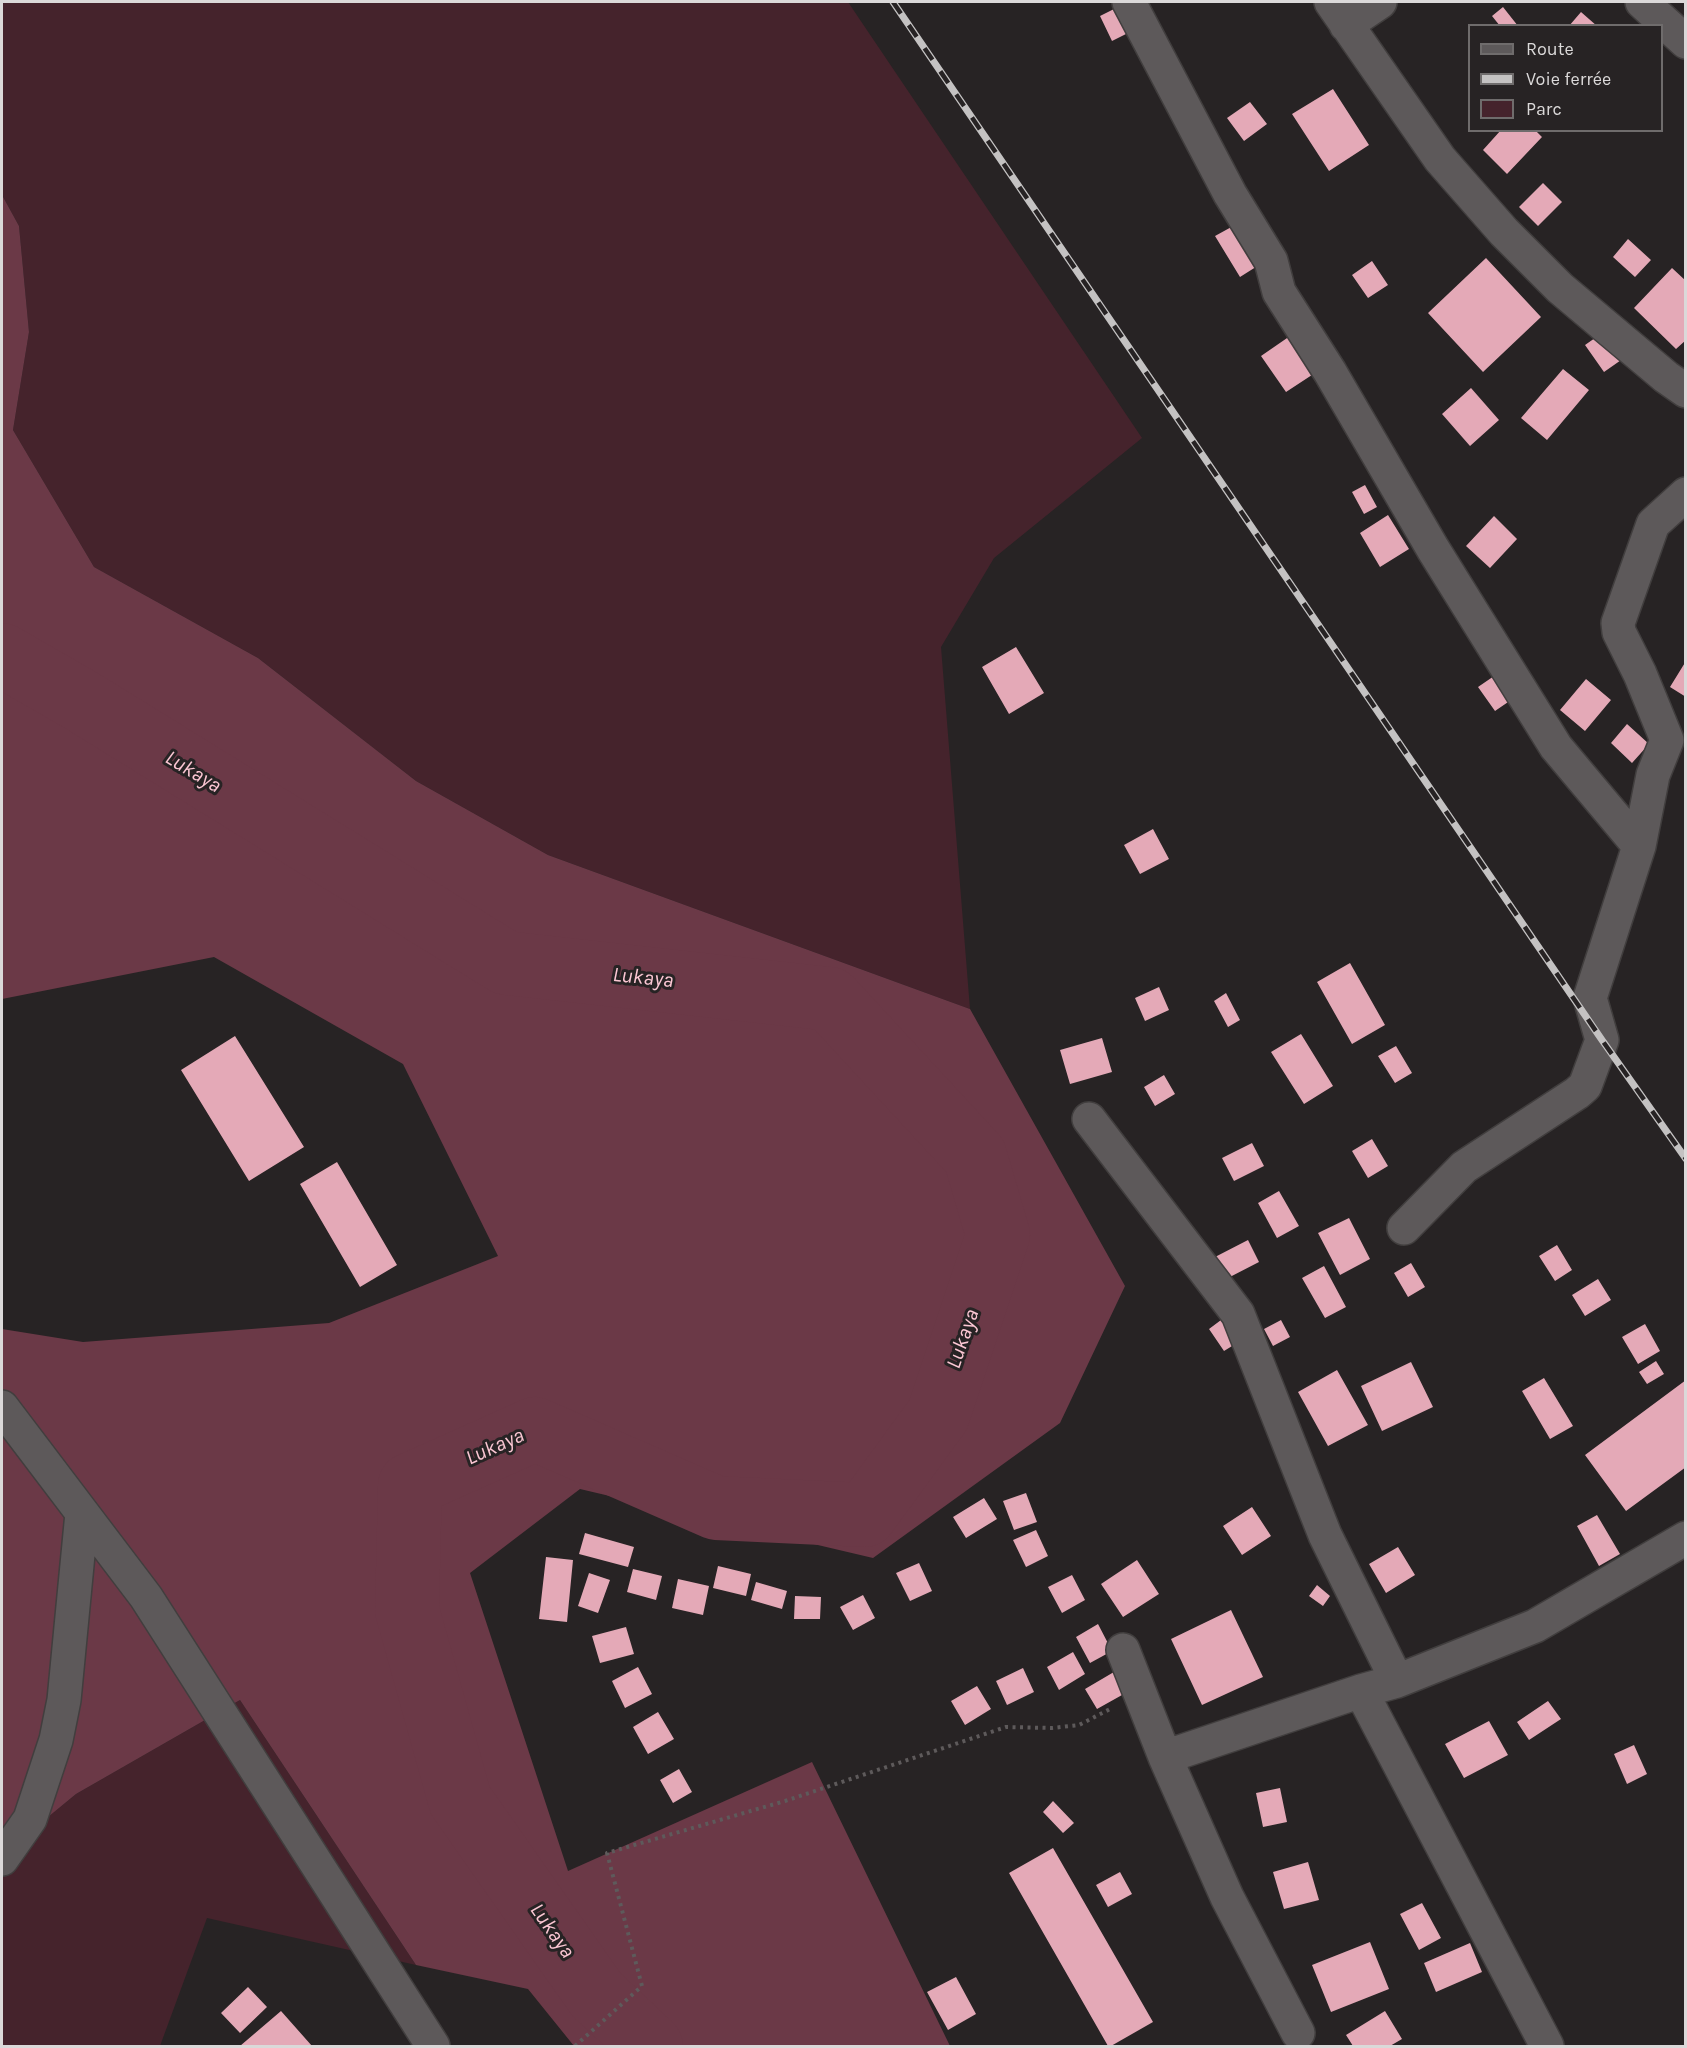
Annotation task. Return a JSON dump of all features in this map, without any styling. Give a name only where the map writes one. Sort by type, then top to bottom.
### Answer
[{"type":"street","points":[[1129,2],[1230,194],[1271,261],[1279,291],[1330,372],[1433,549],[1556,747],[1639,846]]},
{"type":"street","points":[[1380,2],[1339,13],[1440,159],[1504,232],[1560,288],[1666,377],[1686,391]]},
{"type":"street","points":[[1642,2],[1686,42]]},
{"type":"street","points":[[1404,1228],[1464,1167],[1585,1086],[1602,1040],[1590,998],[1639,846],[1653,775],[1667,740],[1640,674],[1619,632],[1618,623],[1653,524],[1686,494]]},
{"type":"street","points":[[1089,1119],[1238,1314],[1325,1535],[1397,1681]]},
{"type":"street","points":[[2,1407],[146,1597],[433,2046]]},
{"type":"street","points":[[2,1860],[30,1819],[56,1740],[64,1700],[82,1513]]},
{"type":"street","points":[[1165,1757],[1397,1681],[1535,1626],[1686,1538]]},
{"type":"street","points":[[1123,1650],[1165,1757],[1227,1897],[1298,2033]]},
{"type":"street","points":[[1361,1691],[1547,2046]]},
{"type":"path","points":[[575,2046],[642,1986],[607,1853],[786,1801],[1006,1727],[1052,1728],[1079,1725],[1140,1694]]},
{"type":"green space","points":[[2,2],[848,2],[1142,438],[994,558],[941,647],[970,1009],[548,855],[416,781],[258,658],[94,567],[13,430],[29,332],[19,226],[2,195]]},
{"type":"green space","points":[[240,1700],[416,1965],[207,1918],[160,2046],[2,2046],[2,1855],[76,1794]]},
{"type":"shaded area","points":[[2,195],[19,226],[29,332],[13,430],[94,567],[258,658],[416,781],[548,855],[970,1009],[1125,1286],[1060,1423],[873,1558],[580,1489],[470,1573],[568,1871],[812,1762],[950,2046],[574,2046],[528,1989],[416,1965],[240,1700],[76,1794],[2,1855],[2,1329],[83,1342],[329,1323],[498,1256],[403,1064],[214,957],[2,999]]},
{"type":"building","points":[[1118,7],[1130,32],[1112,41],[1100,16]]},
{"type":"building","points":[[1503,7],[1516,24],[1498,24],[1492,16]]},
{"type":"building","points":[[1581,12],[1595,24],[1571,24]]},
{"type":"building","points":[[1333,89],[1369,145],[1329,171],[1292,114]]},
{"type":"building","points":[[1250,102],[1267,124],[1244,141],[1227,118]]},
{"type":"building","points":[[1499,132],[1537,132],[1542,137],[1507,174],[1483,150]]},
{"type":"building","points":[[1543,183],[1562,202],[1538,226],[1519,207]]},
{"type":"building","points":[[1235,225],[1259,265],[1240,277],[1215,236]]},
{"type":"building","points":[[1628,239],[1651,260],[1635,277],[1613,257]]},
{"type":"building","points":[[1486,258],[1541,317],[1483,372],[1428,313]]},
{"type":"building","points":[[1372,261],[1388,285],[1368,298],[1352,275]]},
{"type":"building","points":[[1672,268],[1686,281],[1686,340],[1676,349],[1634,308]]},
{"type":"building","points":[[1605,331],[1624,358],[1604,372],[1585,345]]},
{"type":"building","points":[[1290,336],[1315,373],[1286,392],[1261,356]]},
{"type":"building","points":[[1563,369],[1589,390],[1547,440],[1521,418]]},
{"type":"building","points":[[1471,388],[1499,420],[1470,446],[1442,414]]},
{"type":"building","points":[[1365,485],[1377,507],[1364,514],[1352,492]]},
{"type":"building","points":[[1388,515],[1409,549],[1380,567],[1360,533]]},
{"type":"building","points":[[1494,516],[1517,539],[1490,568],[1466,546]]},
{"type":"building","points":[[1016,647],[1044,693],[1009,714],[982,667]]},
{"type":"building","points":[[1686,661],[1686,697],[1670,687]]},
{"type":"building","points":[[1497,674],[1514,698],[1495,711],[1478,687]]},
{"type":"building","points":[[1586,679],[1611,700],[1585,731],[1560,710]]},
{"type":"building","points":[[1627,724],[1649,744],[1632,763],[1611,743]]},
{"type":"building","points":[[1153,829],[1169,859],[1140,874],[1124,845]]},
{"type":"building","points":[[1350,963],[1385,1025],[1352,1044],[1317,982]]},
{"type":"building","points":[[1159,987],[1169,1010],[1145,1021],[1135,998]]},
{"type":"building","points":[[1226,993],[1240,1020],[1228,1027],[1214,1001]]},
{"type":"building","points":[[1301,1034],[1333,1086],[1304,1104],[1271,1052]]},
{"type":"building","points":[[235,1036],[304,1147],[249,1181],[181,1070]]},
{"type":"building","points":[[1102,1038],[1112,1072],[1070,1084],[1060,1050]]},
{"type":"building","points":[[1396,1046],[1412,1073],[1395,1083],[1378,1056]]},
{"type":"building","points":[[1164,1075],[1175,1094],[1155,1106],[1144,1087]]},
{"type":"building","points":[[1372,1139],[1388,1166],[1368,1178],[1352,1151]]},
{"type":"building","points":[[1252,1143],[1264,1166],[1234,1181],[1222,1158]]},
{"type":"building","points":[[337,1162],[397,1265],[360,1287],[300,1184]]},
{"type":"building","points":[[1279,1191],[1299,1226],[1277,1238],[1258,1203]]},
{"type":"building","points":[[1349,1218],[1370,1259],[1340,1275],[1318,1233]]},
{"type":"building","points":[[1248,1240],[1259,1262],[1226,1279],[1215,1257]]},
{"type":"building","points":[[1557,1245],[1572,1270],[1555,1281],[1539,1256]]},
{"type":"building","points":[[1411,1263],[1425,1287],[1408,1297],[1394,1273]]},
{"type":"building","points":[[1324,1266],[1346,1307],[1325,1318],[1302,1278]]},
{"type":"building","points":[[1598,1279],[1611,1300],[1585,1316],[1572,1295]]},
{"type":"building","points":[[1221,1320],[1237,1343],[1224,1351],[1209,1329]]},
{"type":"building","points":[[1281,1320],[1290,1337],[1273,1346],[1264,1329]]},
{"type":"building","points":[[1645,1324],[1660,1351],[1638,1364],[1622,1337]]},
{"type":"building","points":[[1656,1361],[1664,1374],[1647,1384],[1639,1372]]},
{"type":"building","points":[[1411,1362],[1433,1407],[1382,1431],[1361,1386]]},
{"type":"building","points":[[1337,1370],[1368,1425],[1328,1446],[1298,1392]]},
{"type":"building","points":[[1544,1378],[1573,1426],[1550,1439],[1522,1391]]},
{"type":"building","points":[[1686,1380],[1686,1467],[1626,1511],[1585,1455]]},
{"type":"building","points":[[1026,1493],[1037,1522],[1014,1530],[1003,1501]]},
{"type":"building","points":[[984,1498],[997,1519],[966,1538],[953,1517]]},
{"type":"building","points":[[1252,1507],[1271,1536],[1242,1555],[1223,1526]]},
{"type":"building","points":[[1597,1515],[1620,1554],[1599,1566],[1577,1526]]},
{"type":"building","points":[[1036,1530],[1048,1556],[1026,1567],[1013,1540]]},
{"type":"building","points":[[585,1533],[634,1547],[628,1567],[579,1554]]},
{"type":"building","points":[[1398,1547],[1415,1575],[1386,1593],[1369,1564]]},
{"type":"building","points":[[546,1557],[573,1560],[567,1622],[539,1619]]},
{"type":"building","points":[[1137,1560],[1159,1594],[1123,1617],[1101,1584]]},
{"type":"building","points":[[919,1563],[932,1591],[910,1601],[896,1573]]},
{"type":"building","points":[[718,1566],[751,1574],[746,1596],[713,1588]]},
{"type":"building","points":[[633,1569],[662,1576],[656,1600],[627,1592]]},
{"type":"building","points":[[589,1573],[610,1580],[598,1613],[578,1606]]},
{"type":"building","points":[[1072,1575],[1085,1600],[1062,1613],[1048,1587]]},
{"type":"building","points":[[678,1579],[709,1586],[703,1615],[672,1608]]},
{"type":"building","points":[[756,1582],[787,1591],[782,1609],[751,1600]]},
{"type":"building","points":[[1317,1585],[1330,1596],[1323,1606],[1309,1596]]},
{"type":"building","points":[[863,1595],[875,1618],[853,1630],[840,1607]]},
{"type":"building","points":[[795,1596],[821,1597],[820,1619],[794,1619]]},
{"type":"building","points":[[1231,1610],[1263,1677],[1202,1705],[1171,1639]]},
{"type":"building","points":[[1098,1624],[1112,1651],[1090,1663],[1076,1637]]},
{"type":"building","points":[[626,1627],[634,1654],[600,1663],[592,1636]]},
{"type":"building","points":[[1073,1652],[1085,1674],[1059,1690],[1047,1667]]},
{"type":"building","points":[[638,1667],[652,1694],[625,1708],[612,1681]]},
{"type":"building","points":[[1023,1668],[1034,1692],[1007,1705],[996,1681]]},
{"type":"building","points":[[1119,1669],[1131,1690],[1097,1709],[1085,1689]]},
{"type":"building","points":[[977,1686],[991,1709],[965,1725],[951,1701]]},
{"type":"building","points":[[1548,1701],[1561,1719],[1529,1740],[1517,1722]]},
{"type":"building","points":[[658,1712],[674,1739],[648,1754],[633,1727]]},
{"type":"building","points":[[1489,1721],[1508,1755],[1464,1778],[1445,1744]]},
{"type":"building","points":[[1634,1745],[1647,1774],[1627,1784],[1614,1754]]},
{"type":"building","points":[[679,1769],[692,1792],[673,1803],[660,1780]]},
{"type":"building","points":[[1280,1788],[1287,1822],[1263,1827],[1256,1793]]},
{"type":"building","points":[[1053,1801],[1074,1823],[1063,1833],[1043,1812]]},
{"type":"building","points":[[1053,1848],[1153,2022],[1111,2046],[1108,2046],[1009,1873]]},
{"type":"building","points":[[1308,1862],[1319,1900],[1284,1909],[1273,1872]]},
{"type":"building","points":[[1120,1872],[1132,1894],[1108,1907],[1096,1885]]},
{"type":"building","points":[[1422,1903],[1441,1938],[1419,1950],[1400,1914]]},
{"type":"building","points":[[1370,1942],[1389,1989],[1331,2012],[1312,1965]]},
{"type":"building","points":[[1470,1943],[1482,1972],[1436,1992],[1424,1963]]},
{"type":"building","points":[[956,1977],[976,2014],[948,2030],[927,1992]]},
{"type":"building","points":[[248,1987],[267,2007],[240,2033],[221,2013]]},
{"type":"building","points":[[281,2011],[312,2046],[240,2046]]},
{"type":"building","points":[[1385,2011],[1402,2039],[1390,2046],[1353,2046],[1346,2035]]},
{"type":"waterway","name":"Lukaya","points":[[2,655],[82,701],[506,963],[830,999],[975,1156],[998,1235],[938,1415],[865,1515],[716,1508],[535,1429],[410,1485],[407,1610],[460,1800],[596,1994],[651,2046]]},
{"type":"railway","points":[[893,2],[1602,1040],[1686,1159]]}]
